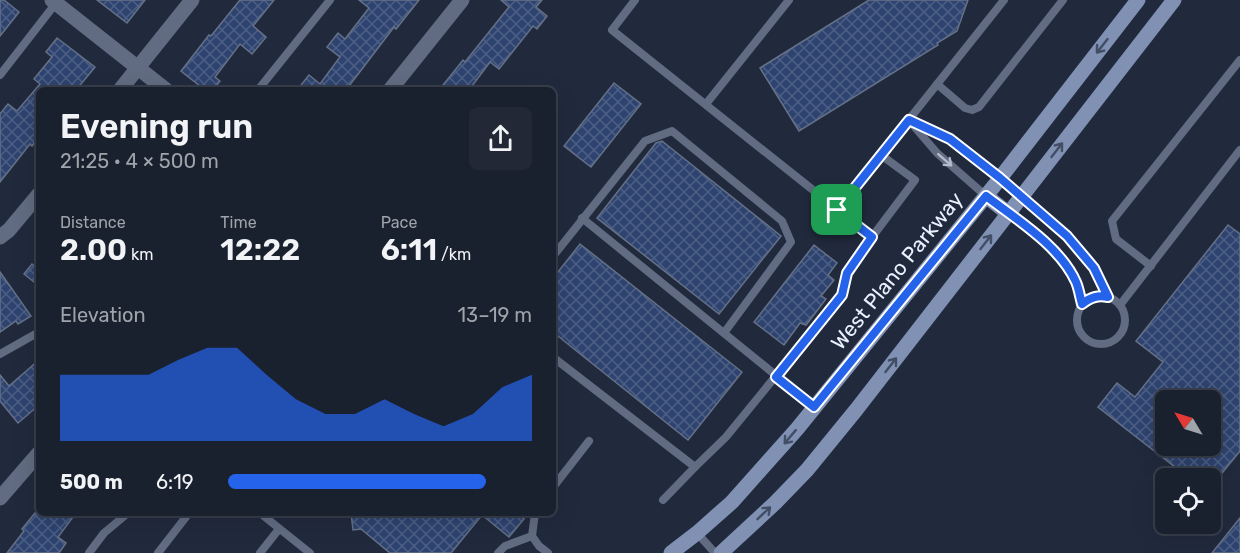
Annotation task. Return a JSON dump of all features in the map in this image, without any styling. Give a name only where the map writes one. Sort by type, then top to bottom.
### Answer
[{"type":"main road","name":"West Plano Parkway","points":[[671,553],[732,502],[774,457],[986,196],[1138,0]]},
{"type":"main road","points":[[721,553],[807,470],[1174,0]]},
{"type":"main road","points":[[1000,178],[1021,196]]},
{"type":"main road","points":[[986,196],[1009,214]]},
{"type":"street","points":[[122,87],[192,0]]},
{"type":"street","points":[[392,87],[462,0]]},
{"type":"street","points":[[55,1],[162,87]]},
{"type":"street","points":[[0,237],[36,198]]},
{"type":"street","points":[[0,498],[36,456]]},
{"type":"lane","points":[[260,87],[330,0]]},
{"type":"lane","points":[[635,0],[612,30],[872,237]]},
{"type":"lane","points":[[706,104],[789,0]]},
{"type":"lane","points":[[837,210],[1004,0]]},
{"type":"lane","points":[[937,84],[965,108],[972,110],[979,107],[1063,0]]},
{"type":"lane","points":[[0,75],[55,1]]},
{"type":"lane","points":[[1151,266],[1116,239],[1112,222],[1240,60]]},
{"type":"lane","points":[[909,120],[950,139],[1000,178]]},
{"type":"lane","points":[[909,120],[937,153],[986,196]]},
{"type":"lane","points":[[556,252],[645,141],[672,131],[782,221],[791,243],[724,333]]},
{"type":"lane","points":[[1120,305],[1240,150]]},
{"type":"lane","points":[[663,500],[726,437],[842,295],[847,273],[915,180],[881,155]]},
{"type":"lane","points":[[1021,196],[1067,236],[1094,268],[1108,297]]},
{"type":"lane","points":[[1009,214],[1050,246],[1062,259],[1076,283],[1082,304]]},
{"type":"lane","points":[[582,218],[814,407]]},
{"type":"lane","points":[[1094,296],[1108,297],[1120,305],[1125,318],[1123,330],[1110,342],[1096,344],[1083,337],[1076,317],[1082,304],[1094,296]]},
{"type":"lane","points":[[0,354],[36,334]]},
{"type":"lane","points":[[556,360],[695,467]]},
{"type":"lane","points":[[556,483],[589,441]]},
{"type":"lane","points":[[89,553],[104,533],[124,516]]},
{"type":"lane","points":[[158,553],[187,516]]},
{"type":"lane","points":[[264,516],[310,553]]},
{"type":"lane","points":[[535,516],[532,536],[548,553]]},
{"type":"lane","points":[[260,553],[279,529]]},
{"type":"lane","points":[[697,533],[715,553]]},
{"type":"lane","points":[[498,553],[505,546],[532,536]]},
{"type":"building","points":[[0,0],[4,0],[19,12],[0,36]]},
{"type":"building","points":[[97,0],[145,0],[127,23]]},
{"type":"building","points":[[240,0],[274,0],[253,26],[266,37],[252,54],[240,44],[215,77],[220,81],[215,87],[201,87],[181,71],[209,35],[211,36]]},
{"type":"building","points":[[359,0],[419,0],[396,29],[394,27],[348,87],[299,87],[309,75],[320,84],[340,57],[327,47],[338,33],[345,39],[369,8]]},
{"type":"building","points":[[501,0],[542,0],[536,7],[547,16],[537,29],[533,26],[499,69],[490,62],[471,87],[441,87],[463,60],[465,62],[509,7]]},
{"type":"building","points":[[869,0],[968,0],[957,31],[799,131],[760,68]]},
{"type":"building","points":[[57,38],[95,67],[78,87],[37,87],[40,84],[34,79],[52,57],[46,52]]},
{"type":"building","points":[[614,83],[641,104],[591,167],[564,146]]},
{"type":"building","points":[[36,89],[36,141],[32,146],[30,144],[0,182],[0,114],[8,104],[17,111]]},
{"type":"building","points":[[662,141],[781,236],[719,314],[597,218],[656,143]]},
{"type":"building","points":[[1228,225],[1240,234],[1240,451],[1221,474],[1221,468],[1176,468],[1161,456],[1221,456],[1221,390],[1155,390],[1155,451],[1098,407],[1117,383],[1135,397],[1163,362],[1136,341]]},
{"type":"building","points":[[580,244],[742,372],[688,440],[556,335],[556,274]]},
{"type":"building","points":[[814,245],[837,263],[828,275],[834,280],[821,296],[826,299],[806,325],[800,323],[784,345],[754,322]]},
{"type":"building","points":[[32,264],[36,267],[36,284],[24,274]]},
{"type":"building","points":[[0,272],[31,316],[18,324],[16,321],[0,332]]},
{"type":"building","points":[[36,363],[36,408],[18,423],[0,401],[0,375],[9,386]]},
{"type":"building","points":[[35,513],[36,516],[74,516],[58,537],[66,543],[59,553],[7,553],[24,531],[22,529]]},
{"type":"building","points":[[351,516],[481,516],[451,553],[390,553],[361,529],[353,530]]},
{"type":"building","points":[[483,516],[520,516],[524,519],[509,537]]},
{"type":"building","points":[[1240,518],[1240,553],[1212,553]]},
{"type":"route","points":[[909,120],[950,139],[1000,178],[1067,236],[1094,268],[1108,297],[1094,296],[1082,304],[1076,283],[1062,259],[1050,246],[986,196],[814,407],[776,377],[842,295],[847,273],[872,237],[837,210],[909,120]]}]
